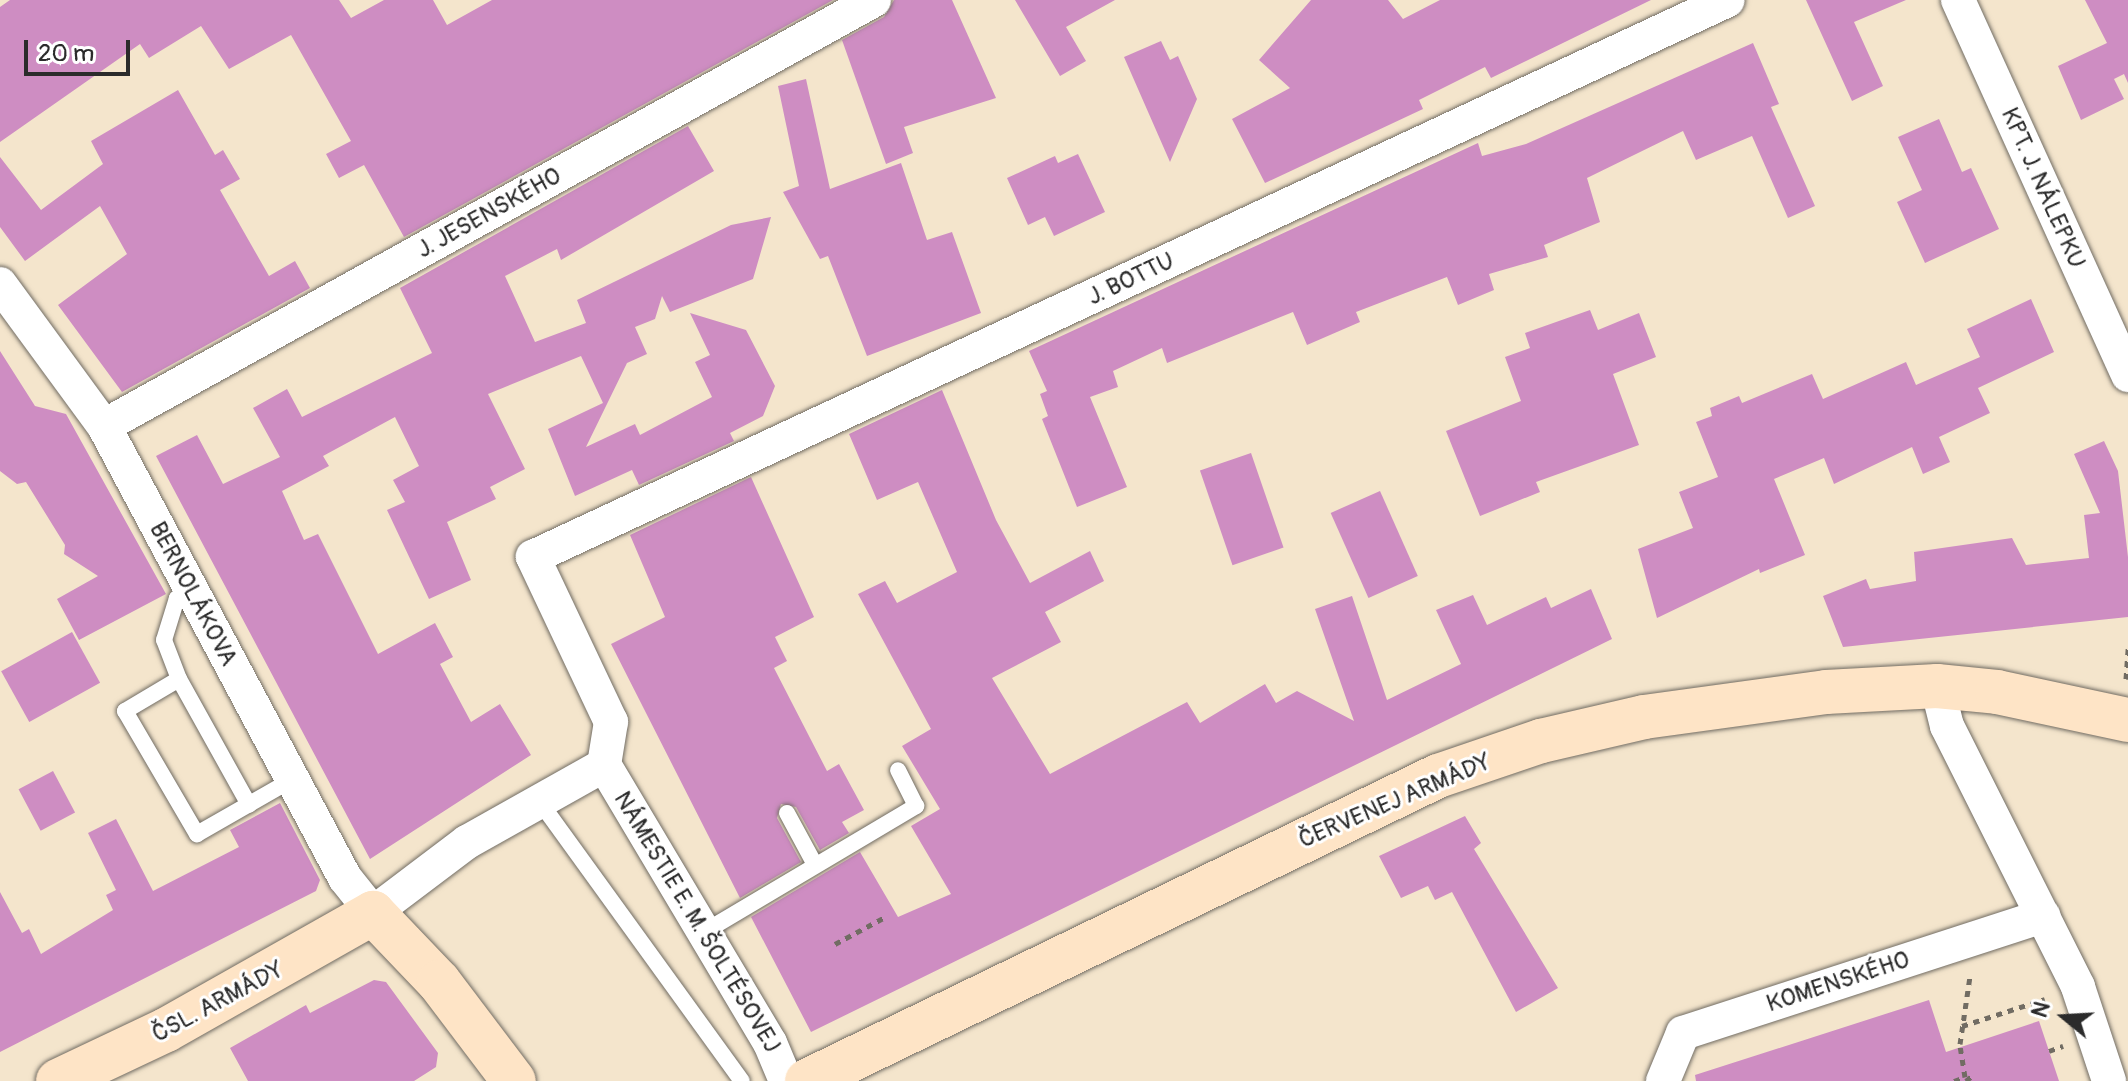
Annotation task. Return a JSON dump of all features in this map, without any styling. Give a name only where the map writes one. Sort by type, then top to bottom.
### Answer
[{"type":"street","name":"J. JESENSKÉHO","points":[[104,426],[874,0]]},
{"type":"street","name":"J. BOTTU","points":[[533,557],[1728,0]]},
{"type":"street","name":"KPT. J. NÁLEPKU","points":[[1958,0],[2128,375]]},
{"type":"street","name":"BERNOLÁKOVA","points":[[0,284],[104,426],[345,878],[373,913]]},
{"type":"street","name":"NÁMESTIE E. M. ŠOLTÉSOVEJ","points":[[533,557],[611,722],[604,765],[776,1054],[786,1081]]},
{"type":"street","name":"ČERVENEJ ARMÁDY","points":[[807,1081],[1438,776],[1541,741],[1644,717],[1826,692],[1937,686],[2126,709]]},
{"type":"street","points":[[1937,686],[1947,726],[2078,987],[2109,1081]]},
{"type":"street","name":"NÁMESTIE E. M. ŠOLTÉSOVEJ","points":[[373,913],[467,842],[537,798],[604,765]]},
{"type":"street","points":[[373,913],[439,982],[514,1081]]},
{"type":"street","name":"ČSL. ARMÁDY","points":[[58,1081],[166,1030],[373,913]]},
{"type":"street","name":"KOMENSKÉHO","points":[[1663,1081],[1683,1033],[2044,916]]},
{"type":"lane","points":[[191,591],[177,598],[164,640],[179,679],[249,805]]},
{"type":"lane","points":[[179,679],[125,711],[197,834],[293,779]]},
{"type":"lane","points":[[704,932],[814,863],[916,806],[898,770]]},
{"type":"lane","name":"NÁMESTIE E. M. ŠOLTÉSOVEJ","points":[[537,798],[742,1081]]},
{"type":"lane","points":[[787,813],[814,863]]},
{"type":"path","points":[[2126,709],[2128,648]]},
{"type":"path","points":[[835,944],[887,916]]},
{"type":"path","points":[[1966,1079],[1962,1026],[1972,964]]},
{"type":"path","points":[[1962,1026],[2055,995]]},
{"type":"path","points":[[1954,1081],[1974,1074]]},
{"type":"building","points":[[10,0],[339,0],[351,18],[384,0],[433,0],[447,25],[492,0],[833,0],[404,237],[364,165],[339,178],[326,154],[351,141],[291,35],[229,69],[201,26],[149,58],[140,44],[0,142],[0,7]]},
{"type":"building","points":[[894,0],[952,0],[996,98],[904,127],[913,153],[886,164],[842,40],[884,17]]},
{"type":"building","points":[[1015,0],[1115,0],[1066,27],[1086,61],[1060,76]]},
{"type":"building","points":[[1311,0],[1388,0],[1403,19],[1440,0],[1651,0],[1491,78],[1485,67],[1419,100],[1423,109],[1265,183],[1232,119],[1290,88],[1259,60]]},
{"type":"building","points":[[1806,0],[1906,0],[1854,22],[1883,86],[1852,101]]},
{"type":"building","points":[[2085,0],[2128,0],[2128,83],[2124,74],[2114,79],[2124,99],[2081,120],[2058,66],[2107,43]]},
{"type":"building","points":[[1161,41],[1170,60],[1178,56],[1197,99],[1170,162],[1124,57]]},
{"type":"building","points":[[1753,43],[1779,104],[1771,107],[1815,206],[1788,218],[1752,136],[1696,160],[1683,131],[1587,178],[1600,222],[1544,245],[1548,257],[1489,274],[1494,290],[1458,305],[1447,277],[1356,312],[1360,322],[1307,345],[1293,312],[1167,363],[1162,348],[1113,371],[1118,387],[1090,397],[1127,487],[1077,507],[1042,419],[1048,416],[1040,394],[1047,391],[1029,351],[1478,143],[1482,156],[1526,144]]},
{"type":"building","points":[[806,79],[830,189],[901,163],[927,240],[952,232],[981,313],[867,356],[828,256],[820,259],[783,192],[799,186],[778,86]]},
{"type":"building","points":[[178,90],[215,155],[223,150],[240,179],[220,190],[269,276],[295,261],[310,288],[122,392],[58,305],[127,254],[100,206],[25,261],[0,227],[0,157],[41,210],[103,164],[91,141]]},
{"type":"building","points":[[1939,119],[1962,172],[1971,168],[1999,229],[1925,263],[1897,202],[1922,190],[1898,137]]},
{"type":"building","points":[[688,126],[714,171],[561,260],[557,249],[505,276],[535,342],[586,323],[577,300],[731,225],[771,217],[753,279],[670,312],[662,296],[655,319],[635,327],[647,354],[627,363],[586,447],[635,424],[640,435],[712,397],[695,362],[710,355],[690,313],[746,330],[775,386],[763,416],[730,433],[734,441],[639,485],[632,470],[575,496],[548,429],[603,403],[581,356],[488,394],[525,469],[490,487],[496,499],[447,522],[471,580],[429,599],[387,510],[405,502],[393,480],[419,466],[395,417],[323,456],[329,466],[282,491],[304,540],[318,534],[378,654],[435,623],[453,657],[440,664],[471,722],[500,704],[531,755],[370,859],[156,456],[197,435],[223,484],[280,457],[253,408],[287,389],[302,417],[432,353],[400,288]]},
{"type":"building","points":[[1078,154],[1105,212],[1054,236],[1045,217],[1028,225],[1007,178],[1055,156],[1058,163]]},
{"type":"building","points":[[2031,299],[2054,352],[1978,388],[1990,413],[1939,437],[1950,462],[1923,474],[1912,447],[1834,484],[1824,458],[1774,479],[1805,555],[1760,573],[1759,569],[1657,618],[1638,549],[1693,528],[1679,492],[1718,477],[1696,422],[1712,416],[1710,408],[1739,396],[1742,403],[1812,374],[1823,399],[1906,362],[1916,385],[1980,357],[1967,329]]},
{"type":"building","points":[[1590,310],[1598,330],[1639,313],[1656,357],[1613,374],[1639,445],[1536,482],[1540,492],[1480,516],[1446,431],[1521,401],[1505,357],[1530,348],[1525,333]]},
{"type":"building","points":[[0,351],[35,406],[66,414],[166,594],[79,640],[57,599],[98,576],[64,554],[65,545],[26,482],[17,484],[0,471]]},
{"type":"building","points":[[942,390],[996,520],[1030,583],[1090,551],[1104,581],[1045,612],[1061,642],[992,678],[1050,774],[1187,702],[1200,723],[1265,684],[1276,703],[1297,691],[1354,721],[1315,609],[1352,596],[1387,700],[1461,664],[1436,610],[1473,595],[1487,625],[1546,597],[1551,608],[1591,589],[1612,639],[811,1032],[751,917],[860,852],[898,917],[951,894],[911,826],[940,809],[902,746],[931,729],[858,594],[885,581],[897,603],[957,572],[918,482],[877,500],[849,434]]},
{"type":"building","points":[[2104,441],[2118,471],[2128,557],[2128,617],[1843,647],[1823,596],[1866,579],[1870,589],[1916,581],[1914,552],[2012,538],[2026,565],[2089,558],[2084,515],[2100,513],[2074,454]]},
{"type":"building","points":[[1251,453],[1284,548],[1232,565],[1200,471]]},
{"type":"building","points":[[751,477],[814,617],[775,637],[787,661],[774,668],[827,771],[839,764],[864,810],[842,822],[849,833],[820,850],[796,807],[781,804],[777,818],[801,862],[740,898],[611,644],[665,617],[630,535]]},
{"type":"building","points":[[1380,491],[1418,576],[1368,598],[1331,513]]},
{"type":"building","points":[[72,632],[100,683],[29,722],[1,671]]},
{"type":"building","points":[[53,771],[75,812],[41,831],[19,789]]},
{"type":"building","points":[[280,803],[320,880],[316,891],[0,1052],[0,892],[22,933],[29,929],[41,954],[113,910],[106,895],[116,890],[88,833],[116,819],[153,891],[239,847],[230,830]]},
{"type":"building","points":[[1465,816],[1481,843],[1474,849],[1558,988],[1516,1012],[1452,892],[1435,900],[1428,886],[1401,898],[1379,856]]},
{"type":"building","points":[[374,980],[386,982],[438,1053],[436,1067],[414,1081],[248,1081],[230,1048],[306,1005],[310,1013]]},
{"type":"building","points":[[1929,1000],[1946,1052],[2039,1021],[2059,1081],[1696,1081],[1695,1075]]}]
